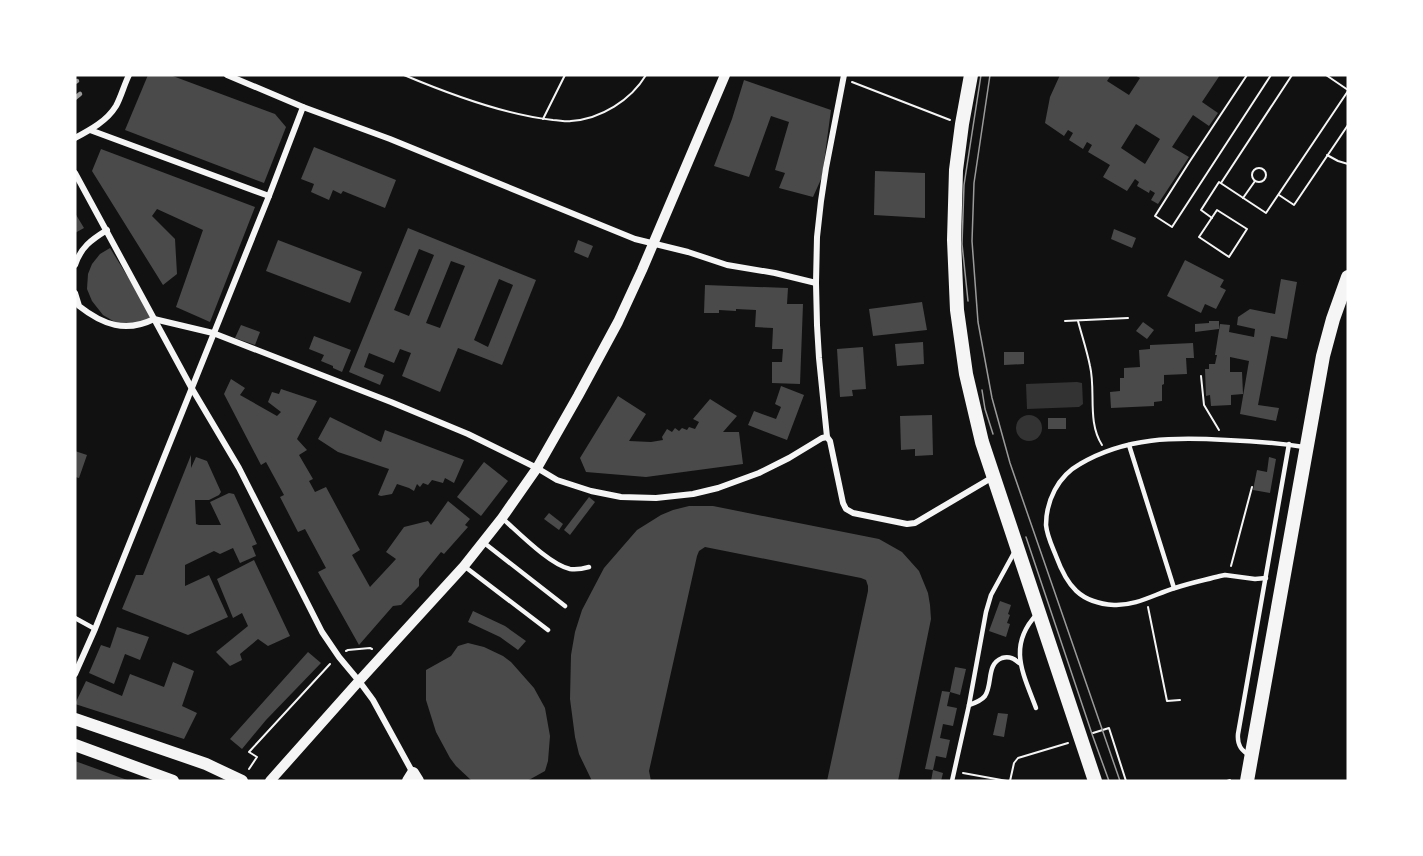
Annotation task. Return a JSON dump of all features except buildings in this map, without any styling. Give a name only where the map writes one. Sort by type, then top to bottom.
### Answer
[{"type":"main road","points":[[971,75],[956,170],[954,213],[957,310],[971,396],[982,442],[1095,781]]},
{"type":"main road","points":[[1247,781],[1323,356],[1332,319],[1348,278]]},
{"type":"main road","points":[[75,719],[206,764],[241,781]]},
{"type":"main road","points":[[75,745],[173,781]]},
{"type":"street","points":[[75,138],[90,130],[117,105],[129,75]]},
{"type":"street","points":[[227,75],[625,235],[727,265],[776,273],[816,283]]},
{"type":"street","points":[[270,781],[464,566],[502,518],[537,468],[618,322],[654,244],[725,75]]},
{"type":"street","points":[[844,77],[821,201],[817,237],[816,283],[819,358],[826,437],[830,441],[843,502],[846,509],[853,513],[907,524],[915,523],[994,477]]},
{"type":"street","points":[[75,674],[303,107]]},
{"type":"street","points":[[90,130],[269,196]]},
{"type":"street","points":[[75,173],[191,387],[239,468],[322,632],[373,700],[414,779]]},
{"type":"street","points":[[75,265],[80,253],[89,242],[106,230]]},
{"type":"street","points":[[75,293],[77,307],[99,320],[121,327],[133,327],[154,319],[213,333],[468,434],[557,480],[591,491],[621,497],[656,498],[693,494],[759,473],[826,437]]},
{"type":"lane","points":[[1266,578],[1255,579],[1225,575],[1174,588],[1127,604],[1115,605],[1090,600],[1073,588],[1065,578],[1046,526],[1049,503],[1058,484],[1079,464],[1108,451],[1147,441],[1191,438],[1306,447]]},
{"type":"lane","points":[[1250,755],[1240,747],[1238,734],[1289,444]]},
{"type":"lane","points":[[1129,445],[1174,588]]},
{"type":"lane","points":[[502,518],[555,562],[572,569],[589,567]]},
{"type":"lane","points":[[483,542],[565,606]]},
{"type":"lane","points":[[952,781],[991,595],[1017,547]]},
{"type":"lane","points":[[464,566],[548,630]]},
{"type":"lane","points":[[1036,708],[1020,664],[1020,647],[1031,620],[1039,612]]},
{"type":"lane","points":[[75,618],[95,629]]},
{"type":"lane","points":[[969,705],[985,696],[993,665],[998,660],[1005,657],[1012,658],[1020,664]]},
{"type":"path","points":[[404,75],[520,114],[543,119],[571,121],[596,117],[631,95],[641,85],[646,75]]},
{"type":"path","points":[[543,119],[565,75]]},
{"type":"path","points":[[1247,75],[1155,216],[1172,227],[1271,75]]},
{"type":"path","points":[[1212,218],[1201,210],[1292,75]]},
{"type":"path","points":[[1221,183],[1266,213],[1348,91],[1326,75]]},
{"type":"path","points":[[844,77],[962,124]]},
{"type":"path","points":[[1279,194],[1294,205],[1348,125]]},
{"type":"path","points":[[1327,156],[1348,164]]},
{"type":"path","points":[[1256,168],[1266,171],[1267,177],[1263,182],[1255,181],[1252,179],[1252,173],[1256,168]]},
{"type":"path","points":[[1244,198],[1255,181]]},
{"type":"path","points":[[1217,210],[1247,229],[1229,257],[1199,237],[1212,218],[1217,210]]},
{"type":"path","points":[[1065,321],[1128,318]]},
{"type":"path","points":[[1078,321],[1091,368],[1097,437],[1108,451]]},
{"type":"path","points":[[1201,376],[1204,405],[1226,440]]},
{"type":"path","points":[[1225,575],[1231,565],[1252,487]]},
{"type":"path","points":[[1146,598],[1167,701],[1180,700]]},
{"type":"path","points":[[241,781],[257,757],[249,752],[339,657],[348,650],[370,648],[380,658]]},
{"type":"path","points":[[954,771],[1009,781],[1017,758],[1109,728],[1126,781]]},
{"type":"shaded area","points":[[1082,383],[1083,404],[1079,407],[1027,409],[1026,384]]},
{"type":"shaded area","points":[[1029,415],[1038,419],[1042,428],[1038,437],[1029,441],[1020,437],[1016,428],[1020,419]]},
{"type":"tram line","points":[[968,301],[962,244],[964,185],[981,75]]},
{"type":"tram line","points":[[990,75],[974,183],[972,241],[978,322],[992,398],[1010,463],[1120,781]]},
{"type":"tram line","points":[[982,390],[993,434]]},
{"type":"tram line","points":[[1026,537],[1109,781]]},
{"type":"railway","points":[[75,98],[80,94]]}]
